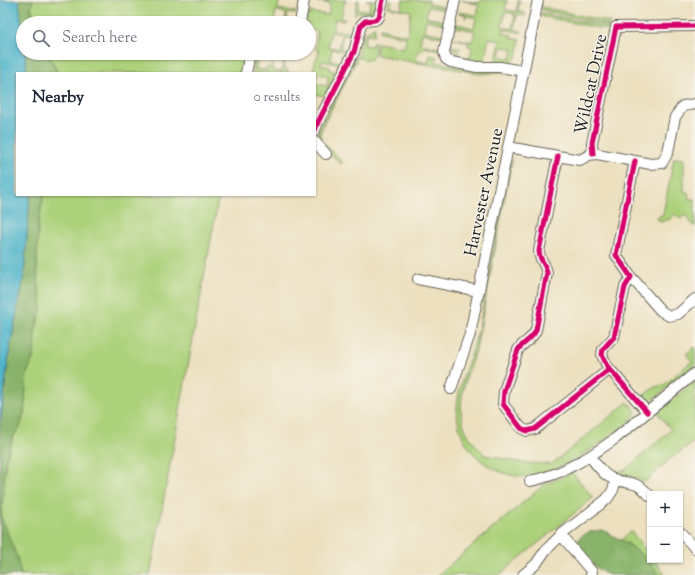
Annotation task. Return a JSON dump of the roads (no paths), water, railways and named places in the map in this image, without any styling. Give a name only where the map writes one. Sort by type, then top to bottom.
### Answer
[{"type":"street","points":[[301,16],[304,0]]},
{"type":"street","points":[[316,127],[354,52],[360,25],[365,21],[373,20],[379,17],[383,0]]},
{"type":"street","points":[[455,0],[444,52],[446,59],[451,62],[482,68],[500,66],[523,71]]},
{"type":"street","name":"Harvester Avenue","points":[[451,388],[470,334],[538,0]]},
{"type":"street","name":"Wildcat Drive","points":[[593,154],[592,143],[616,27],[695,26]]},
{"type":"street","points":[[246,72],[249,60]]},
{"type":"street","points":[[508,147],[580,160],[593,154],[601,154],[651,164],[662,163],[668,152],[675,117],[683,106],[695,104]]},
{"type":"street","points":[[316,143],[326,154]]},
{"type":"street","points":[[558,156],[539,251],[539,256],[547,268],[547,273],[536,330],[518,350],[504,391],[503,404],[521,428],[527,430],[536,429],[610,368]]},
{"type":"street","points":[[635,161],[616,255],[631,277],[661,311],[668,316],[678,314],[695,299]]},
{"type":"street","points":[[631,277],[625,287],[614,336],[602,351],[602,357],[647,412]]},
{"type":"street","points":[[418,278],[479,290]]},
{"type":"street","points":[[530,481],[546,478],[559,473],[590,456],[616,438],[695,373]]},
{"type":"street","points":[[590,456],[604,473],[616,480],[638,485],[647,493]]},
{"type":"street","points":[[523,575],[536,564],[545,551],[562,535],[607,499],[613,490],[616,480]]},
{"type":"street","points":[[562,535],[592,572],[591,575]]},
{"type":"street","points":[[683,535],[695,548]]},
{"type":"water","points":[[0,0],[19,0],[21,16],[16,16],[16,60],[26,60],[27,72],[16,72],[16,196],[30,196],[24,276],[10,347],[0,426]]}]
